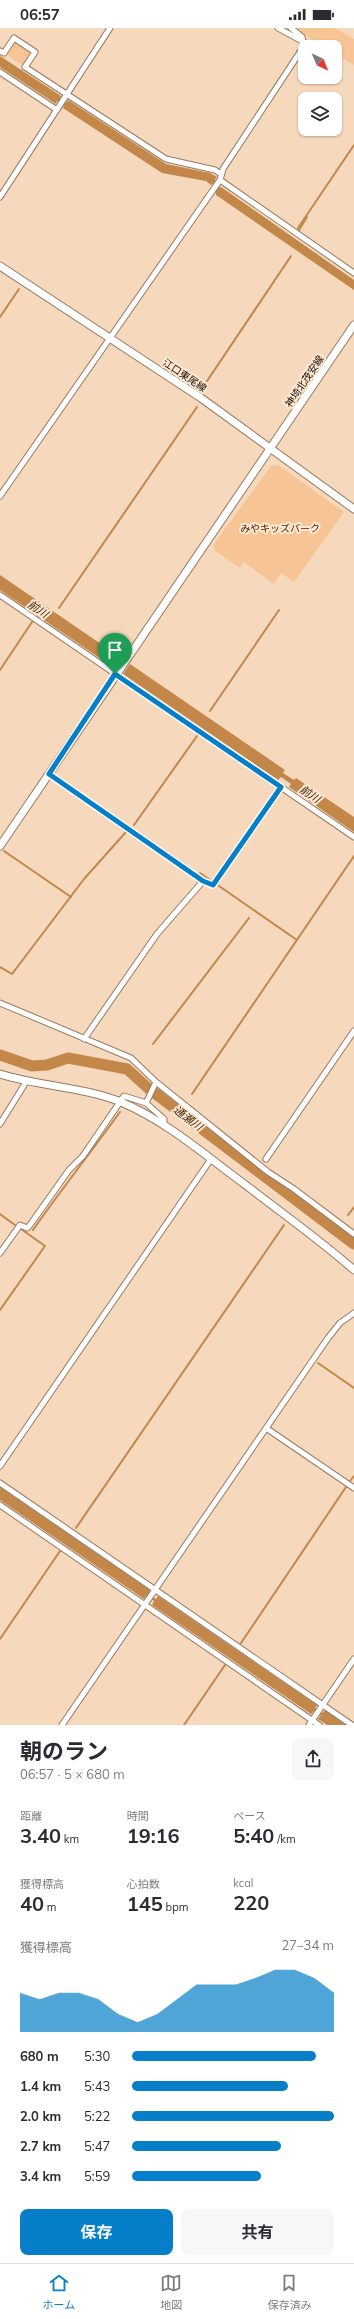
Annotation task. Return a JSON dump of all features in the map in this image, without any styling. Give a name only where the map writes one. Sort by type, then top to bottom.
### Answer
[{"type":"street","points":[[0,197],[110,28]]},
{"type":"street","points":[[278,28],[300,40]]},
{"type":"street","points":[[291,28],[302,40]]},
{"type":"street","points":[[0,51],[4,53],[14,38],[35,52],[25,67],[166,159],[215,170],[221,174]]},
{"type":"street","points":[[0,496],[109,337],[219,182],[221,174],[298,55]]},
{"type":"street","points":[[0,72],[57,110]]},
{"type":"street","points":[[219,182],[354,273]]},
{"type":"street","name":"江口東尾線","points":[[0,266],[201,398],[354,509]]},
{"type":"street","name":"神埼北茂安線","points":[[0,846],[115,674],[271,449],[354,325]]},
{"type":"street","points":[[0,595],[354,837]]},
{"type":"street","points":[[49,774],[203,881],[213,885],[281,787]]},
{"type":"street","points":[[84,1039],[157,934],[203,881]]},
{"type":"street","points":[[0,1003],[131,1058],[156,1084],[268,1172],[294,1189],[354,1234]]},
{"type":"street","points":[[266,1159],[354,1031]]},
{"type":"street","points":[[0,1074],[26,1082],[94,1094],[119,1102],[164,1124],[354,1270]]},
{"type":"street","points":[[0,1124],[26,1082]]},
{"type":"street","points":[[146,1103],[156,1084]]},
{"type":"street","points":[[0,1253],[20,1225],[27,1228],[30,1225],[69,1170],[83,1156],[124,1096],[146,1103],[164,1119],[164,1124]]},
{"type":"street","points":[[0,1466],[211,1159]]},
{"type":"street","points":[[62,1725],[328,1338],[340,1323],[354,1313]]},
{"type":"street","points":[[266,1428],[354,1488]]},
{"type":"street","points":[[0,1483],[352,1725]]},
{"type":"street","points":[[0,1505],[311,1723],[319,1725]]},
{"type":"street","points":[[311,1723],[354,1659]]},
{"type":"green space","points":[[294,28],[335,28],[354,39],[354,65],[342,58],[342,40],[313,40]]},
{"type":"green space","points":[[17,42],[30,52],[30,56],[24,66],[6,53],[13,44]]},
{"type":"green space","name":"みやキッズパーク","points":[[278,465],[344,512],[294,582],[281,573],[274,584],[244,562],[240,568],[215,551],[214,544],[271,466]]},
{"type":"water","points":[[0,56],[61,96],[60,98],[66,103],[68,100],[166,164],[210,173],[217,177],[215,179],[218,188],[221,187],[354,280],[354,290],[216,195],[214,183],[211,185],[206,181],[162,173],[63,108],[64,106],[57,101],[56,104],[0,67]]},
{"type":"water","name":"前川","points":[[0,575],[120,657],[113,667],[0,590]]},
{"type":"water","name":"前川","points":[[130,664],[285,770],[283,773],[294,780],[296,778],[354,817],[354,832],[289,787],[291,784],[281,777],[278,780],[123,674]]},
{"type":"water","points":[[0,1487],[150,1590],[148,1594],[156,1599],[158,1596],[317,1705],[315,1708],[322,1713],[325,1710],[347,1725],[327,1725],[318,1719],[321,1715],[314,1711],[311,1714],[152,1605],[154,1601],[146,1596],[144,1599],[0,1500]]},
{"type":"waterway","points":[[298,228],[354,145]]},
{"type":"waterway","points":[[299,230],[307,217]]},
{"type":"waterway","points":[[201,390],[291,256]]},
{"type":"waterway","points":[[0,317],[19,289]]},
{"type":"waterway","points":[[59,608],[197,407]]},
{"type":"waterway","points":[[210,711],[279,610]]},
{"type":"waterway","points":[[0,670],[32,622]]},
{"type":"waterway","points":[[134,825],[197,736]]},
{"type":"waterway","points":[[0,967],[12,974],[84,879],[126,832]]},
{"type":"waterway","points":[[4,851],[71,897]]},
{"type":"waterway","points":[[192,1094],[354,856]]},
{"type":"waterway","points":[[200,873],[210,880]]},
{"type":"waterway","points":[[219,886],[297,940]]},
{"type":"waterway","points":[[153,1044],[249,918]]},
{"type":"waterway","name":"通瀬川","points":[[0,1055],[32,1066],[47,1065],[68,1058],[127,1069],[148,1088],[354,1244]]},
{"type":"waterway","points":[[33,1230],[120,1112]]},
{"type":"waterway","points":[[348,1215],[354,1207]]},
{"type":"waterway","points":[[0,1214],[15,1225]]},
{"type":"waterway","points":[[76,1528],[284,1225]]},
{"type":"waterway","points":[[0,1310],[45,1246],[21,1229]]},
{"type":"waterway","points":[[318,1363],[354,1388]]},
{"type":"waterway","points":[[350,1481],[354,1476]]},
{"type":"waterway","points":[[241,1643],[346,1487]]},
{"type":"waterway","points":[[0,1639],[60,1551]]},
{"type":"waterway","points":[[184,1725],[225,1665]]},
{"type":"route","points":[[115,674],[281,787],[213,885],[203,881],[115,820],[112,816],[49,774],[115,674]]}]
